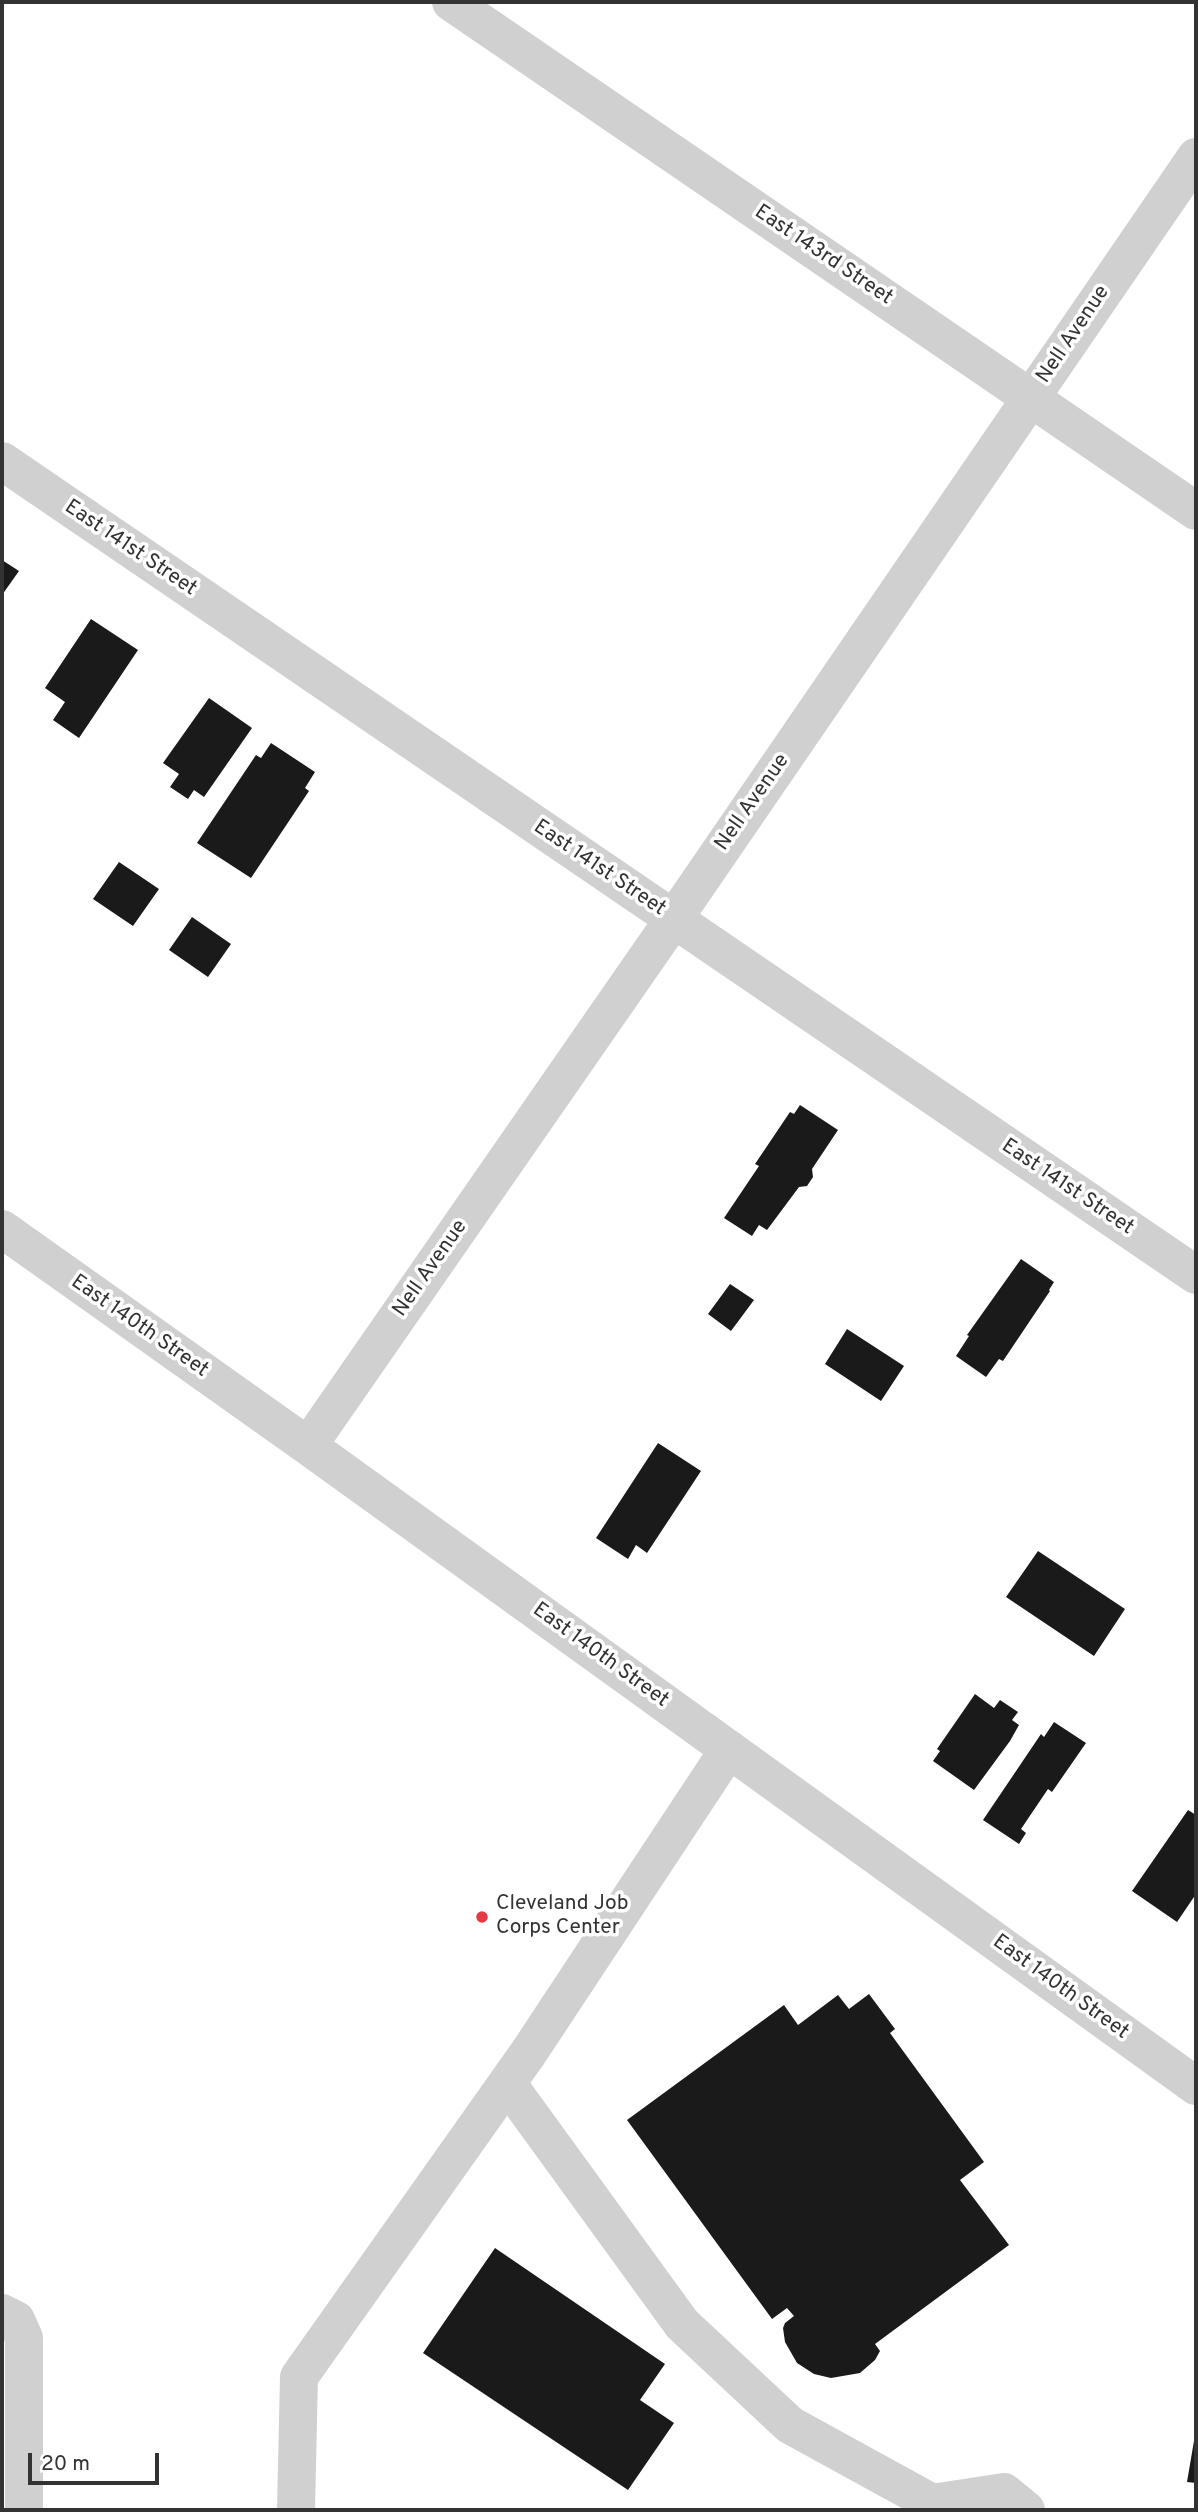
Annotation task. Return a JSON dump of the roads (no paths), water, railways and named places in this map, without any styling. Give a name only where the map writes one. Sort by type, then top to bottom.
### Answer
[{"type":"street","name":"East 143rd Street","points":[[451,2],[1196,511]]},
{"type":"street","name":"Nell Avenue","points":[[308,1446],[1196,158]]},
{"type":"street","name":"East 141st Street","points":[[2,461],[1196,1275]]},
{"type":"street","name":"East 140th Street","points":[[3,1232],[308,1446],[1196,2086]]},
{"type":"street","points":[[296,2510],[299,2377],[508,2083],[729,1749]]},
{"type":"street","points":[[508,2083],[682,2323],[790,2425],[932,2503],[1011,2504]]},
{"type":"street","points":[[2,2313],[16,2320],[24,2338],[24,2510]]},
{"type":"place","name":"Cleveland Job Corps Center","points":[[482,1917]]}]
